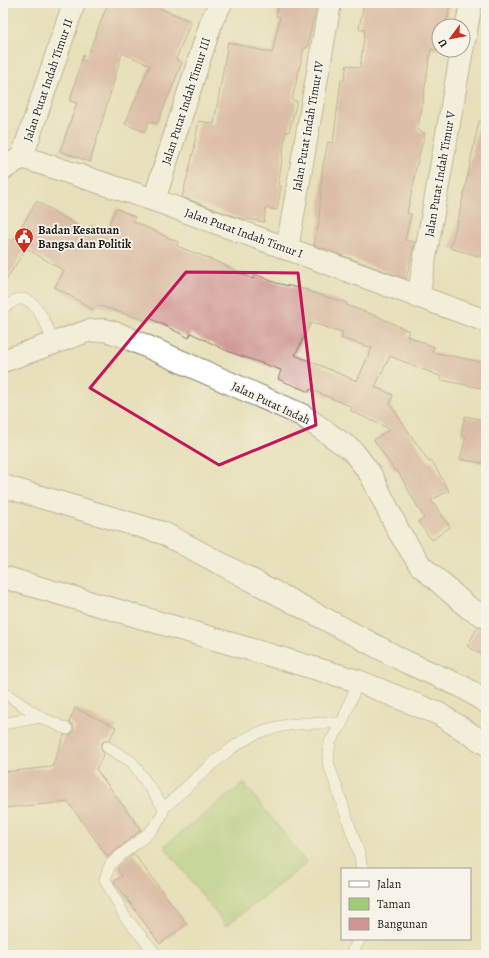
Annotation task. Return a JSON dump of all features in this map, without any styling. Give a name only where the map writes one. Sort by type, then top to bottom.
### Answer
[{"type":"main road","name":"Jalan Putat Indah Timur II","points":[[22,157],[74,3]]},
{"type":"main road","name":"Jalan Putat Indah Timur III","points":[[154,200],[212,20],[221,3]]},
{"type":"main road","name":"Jalan Putat Indah Timur IV","points":[[286,249],[330,3]]},
{"type":"main road","points":[[468,18],[471,3]]},
{"type":"main road","name":"Jalan Putat Indah Timur V","points":[[418,298],[461,58]]},
{"type":"main road","points":[[3,169],[22,157]]},
{"type":"main road","name":"Jalan Putat Indah Timur I","points":[[22,157],[154,200],[418,298],[486,321]]},
{"type":"main road","name":"Jalan Putat Indah","points":[[3,362],[88,331],[105,330],[121,335],[302,415],[353,451],[370,475],[399,532],[421,566],[469,608],[486,617]]},
{"type":"main road","points":[[3,486],[163,533],[406,662],[462,687],[486,702]]},
{"type":"main road","points":[[3,577],[358,681],[440,714],[486,744]]},
{"type":"lane","points":[[3,308],[17,299],[26,300],[33,304],[40,314],[54,343]]},
{"type":"lane","points":[[358,681],[342,723],[330,742],[328,762],[333,781],[360,856],[362,868]]},
{"type":"lane","points":[[3,692],[40,717],[67,729]]},
{"type":"lane","points":[[3,724],[40,717]]},
{"type":"lane","points":[[157,955],[125,917],[105,879],[110,866],[155,826],[162,817],[164,808],[229,749],[264,730],[295,723],[342,723]]},
{"type":"lane","points":[[107,747],[132,762],[164,808]]},
{"type":"lane","points":[[350,955],[359,940]]},
{"type":"highlighted area","points":[[186,272],[298,273],[316,425],[219,465],[90,388]]},
{"type":"green space","points":[[244,783],[307,863],[226,926],[164,846]]},
{"type":"building","points":[[108,3],[147,3],[191,21],[176,59],[182,63],[167,100],[157,124],[149,121],[145,132],[125,124],[150,65],[122,53],[90,162],[60,151],[77,103],[70,101],[83,55],[87,57]]},
{"type":"building","points":[[279,3],[317,3],[307,48],[304,48],[292,100],[297,101],[289,132],[286,131],[278,186],[281,186],[277,210],[266,208],[264,222],[239,218],[182,197],[195,146],[199,121],[214,124],[228,42],[272,53],[280,17],[276,16]]},
{"type":"building","points":[[364,3],[450,3],[447,18],[431,18],[431,49],[424,99],[417,130],[425,133],[414,176],[407,213],[411,214],[405,240],[415,242],[406,279],[314,245],[319,222],[322,170],[328,142],[333,143],[341,80],[344,80],[347,65],[360,68],[365,30],[359,29]]},
{"type":"building","points":[[479,121],[486,122],[486,258],[450,248],[459,216]]},
{"type":"building","points":[[37,201],[87,232],[92,225],[105,233],[116,208],[135,217],[133,221],[178,242],[177,246],[220,263],[253,279],[255,274],[276,283],[308,290],[307,291],[347,303],[346,305],[377,316],[409,331],[407,336],[434,347],[432,352],[486,363],[486,389],[441,380],[442,377],[390,356],[375,387],[393,395],[390,404],[429,462],[432,461],[449,491],[431,500],[450,527],[432,540],[418,522],[424,518],[397,470],[395,471],[374,440],[390,429],[351,411],[352,407],[310,389],[309,392],[278,379],[281,370],[227,351],[191,333],[189,338],[148,317],[147,321],[97,305],[94,310],[55,287],[64,271],[26,248],[3,285],[3,236],[12,242]],"holes":[[[311,323],[343,332],[341,338],[372,348],[357,381],[295,355]]]},
{"type":"building","points":[[465,416],[486,420],[486,464],[460,459],[466,436],[461,435]]},
{"type":"building","points":[[478,627],[486,629],[486,657],[467,646]]},
{"type":"building","points":[[75,708],[116,727],[109,741],[104,741],[101,744],[101,750],[104,753],[96,769],[141,830],[108,857],[68,802],[3,808],[3,772],[52,767],[64,735],[71,735],[74,731],[73,725],[69,722]]},
{"type":"building","points":[[134,854],[187,924],[160,944],[114,881],[122,876],[117,868]]},
{"type":"place","name":"Badan Kesatuan Bangsa dan Politik","points":[[24,254]]}]
